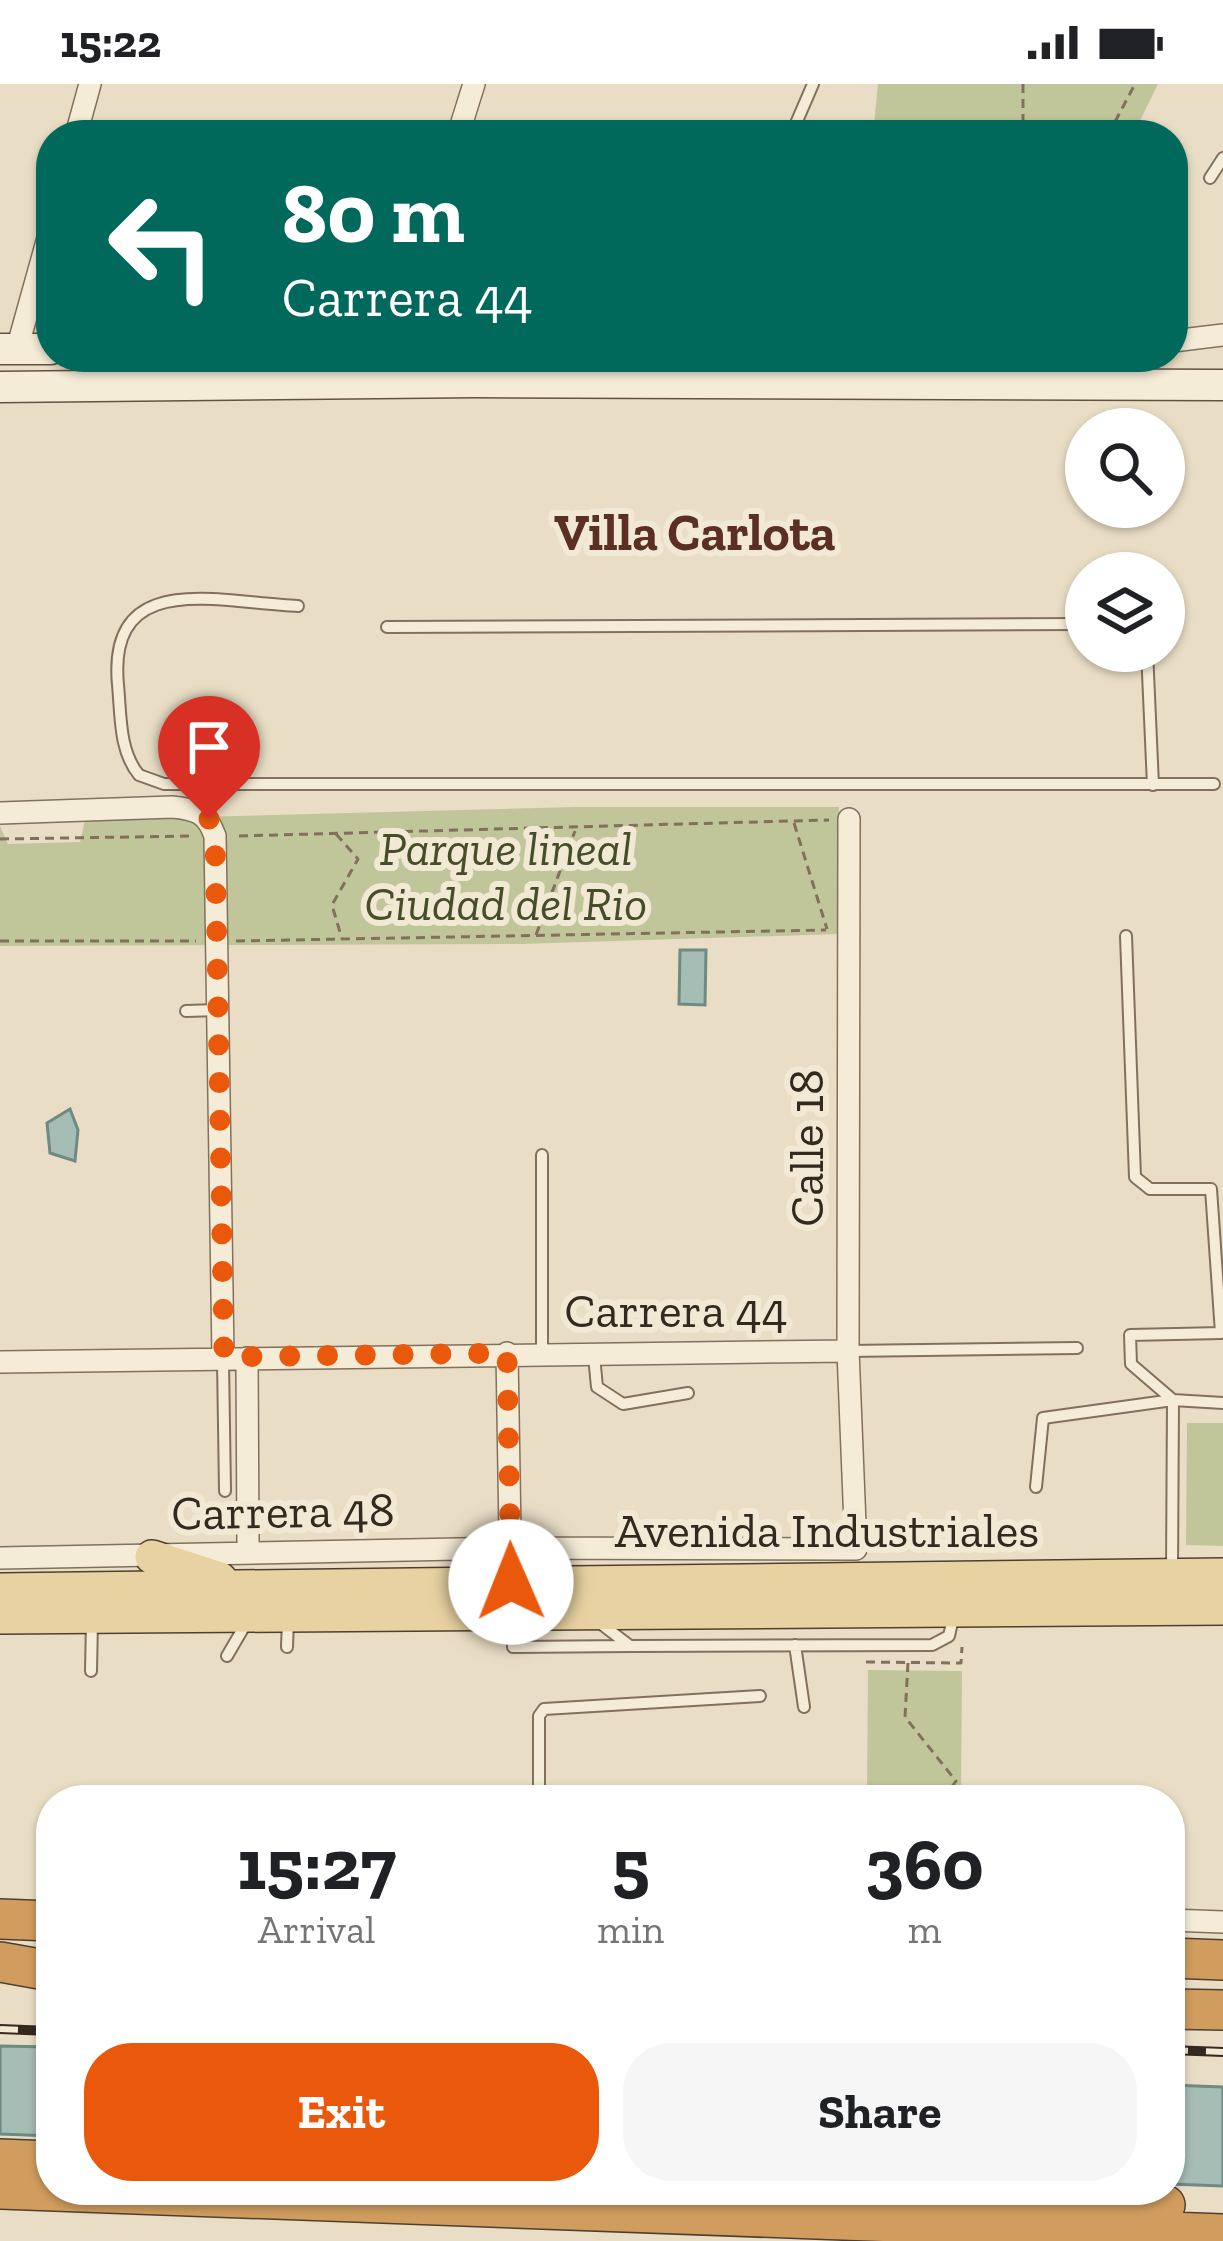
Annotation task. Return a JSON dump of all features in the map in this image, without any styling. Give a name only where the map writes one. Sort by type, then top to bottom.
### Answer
[{"type":"highway","points":[[0,1919],[36,1920]]},
{"type":"highway","points":[[1185,1959],[1223,1960]]},
{"type":"highway","points":[[0,1966],[36,1970]]},
{"type":"highway","points":[[1185,2009],[1223,2010]]},
{"type":"highway","points":[[0,2159],[36,2161]]},
{"type":"highway","points":[[0,2188],[36,2189]]},
{"type":"highway","points":[[452,2205],[1223,2234]]},
{"type":"highway","points":[[1172,2205],[1223,2207]]},
{"type":"main road","points":[[152,1556],[247,1602]]},
{"type":"main road","name":"Avenida Industriales","points":[[0,1590],[247,1602],[511,1582],[1223,1574]]},
{"type":"main road","name":"Avenida Industriales","points":[[247,1602],[287,1632],[511,1582],[588,1614],[1223,1608]]},
{"type":"main road","name":"Avenida Industriales","points":[[0,1617],[214,1618],[247,1602]]},
{"type":"street","points":[[80,120],[90,84]]},
{"type":"street","points":[[463,120],[474,84]]},
{"type":"street","points":[[9,349],[36,271]]},
{"type":"street","points":[[1188,339],[1223,335]]},
{"type":"street","points":[[0,387],[904,372]]},
{"type":"street","points":[[1051,372],[1223,385]]},
{"type":"street","points":[[0,813],[172,807],[194,809],[212,828],[248,1546]]},
{"type":"street","name":"Calle 18","points":[[849,819],[848,1351],[856,1549]]},
{"type":"street","name":"Carrera 44","points":[[0,1362],[848,1351]]},
{"type":"street","points":[[507,1353],[511,1582]]},
{"type":"street","name":"Carrera 48","points":[[0,1558],[152,1556],[511,1582],[856,1549]]},
{"type":"street","points":[[1185,1921],[1223,1922]]},
{"type":"lane","points":[[797,120],[813,84]]},
{"type":"lane","points":[[1210,178],[1223,158]]},
{"type":"lane","points":[[298,606],[159,600],[131,617],[115,653],[124,746],[139,775],[164,784],[1214,784]]},
{"type":"lane","points":[[387,627],[1065,624]]},
{"type":"lane","points":[[1148,672],[1153,785]]},
{"type":"lane","points":[[1126,936],[1135,1177],[1150,1189],[1211,1189],[1220,1333],[1130,1335],[1131,1364],[1173,1400],[1172,1575]]},
{"type":"lane","points":[[186,1011],[218,1010]]},
{"type":"lane","points":[[542,1155],[542,1353]]},
{"type":"lane","points":[[848,1351],[1077,1348]]},
{"type":"lane","points":[[594,1352],[597,1387],[605,1397],[623,1404],[688,1394]]},
{"type":"lane","points":[[225,1491],[235,1358]]},
{"type":"lane","points":[[1036,1487],[1043,1418],[1173,1400],[1223,1402]]},
{"type":"lane","points":[[511,1582],[513,1647],[932,1645],[949,1636],[954,1612]]},
{"type":"lane","points":[[214,1618],[228,1654],[247,1602]]},
{"type":"lane","points":[[588,1614],[630,1646]]},
{"type":"lane","points":[[91,1672],[92,1618]]},
{"type":"lane","points":[[795,1645],[804,1707]]},
{"type":"lane","points":[[538,1785],[539,1716],[544,1709],[760,1696]]},
{"type":"path","points":[[1023,84],[1023,120]]},
{"type":"path","points":[[1116,120],[1135,84]]},
{"type":"path","points":[[0,839],[212,828],[336,834],[849,819]]},
{"type":"path","points":[[0,941],[343,941],[828,930],[793,822]]},
{"type":"path","points":[[536,936],[575,830]]},
{"type":"path","points":[[336,834],[358,859],[332,904],[343,941]]},
{"type":"path","points":[[908,1663],[905,1718],[956,1781],[953,1785]]},
{"type":"green space","points":[[878,84],[1158,84],[1140,120],[874,120]]},
{"type":"green space","name":"Parque lineal Ciudad del Rio","points":[[576,807],[839,807],[839,934],[522,944],[0,946],[0,826],[8,844],[80,842],[85,820]]},
{"type":"green space","points":[[1187,1423],[1223,1423],[1223,1546],[1186,1545]]},
{"type":"green space","points":[[868,1670],[962,1671],[961,1785],[867,1785]]},
{"type":"water","points":[[680,950],[706,950],[705,1005],[679,1004]]},
{"type":"water","points":[[70,1109],[78,1130],[75,1161],[50,1153],[47,1123]]},
{"type":"water","points":[[0,2046],[36,2047],[36,2135],[0,2134]]},
{"type":"water","points":[[1185,2086],[1223,2087],[1223,2186],[1185,2185]]},
{"type":"railway","points":[[0,2029],[36,2030]]},
{"type":"railway","points":[[1185,2051],[1223,2052]]},
{"type":"district","name":"Villa Carlota","points":[[695,532]]},
{"type":"route","points":[[209,819],[215,836],[224,1357],[507,1353],[511,1582]]}]
